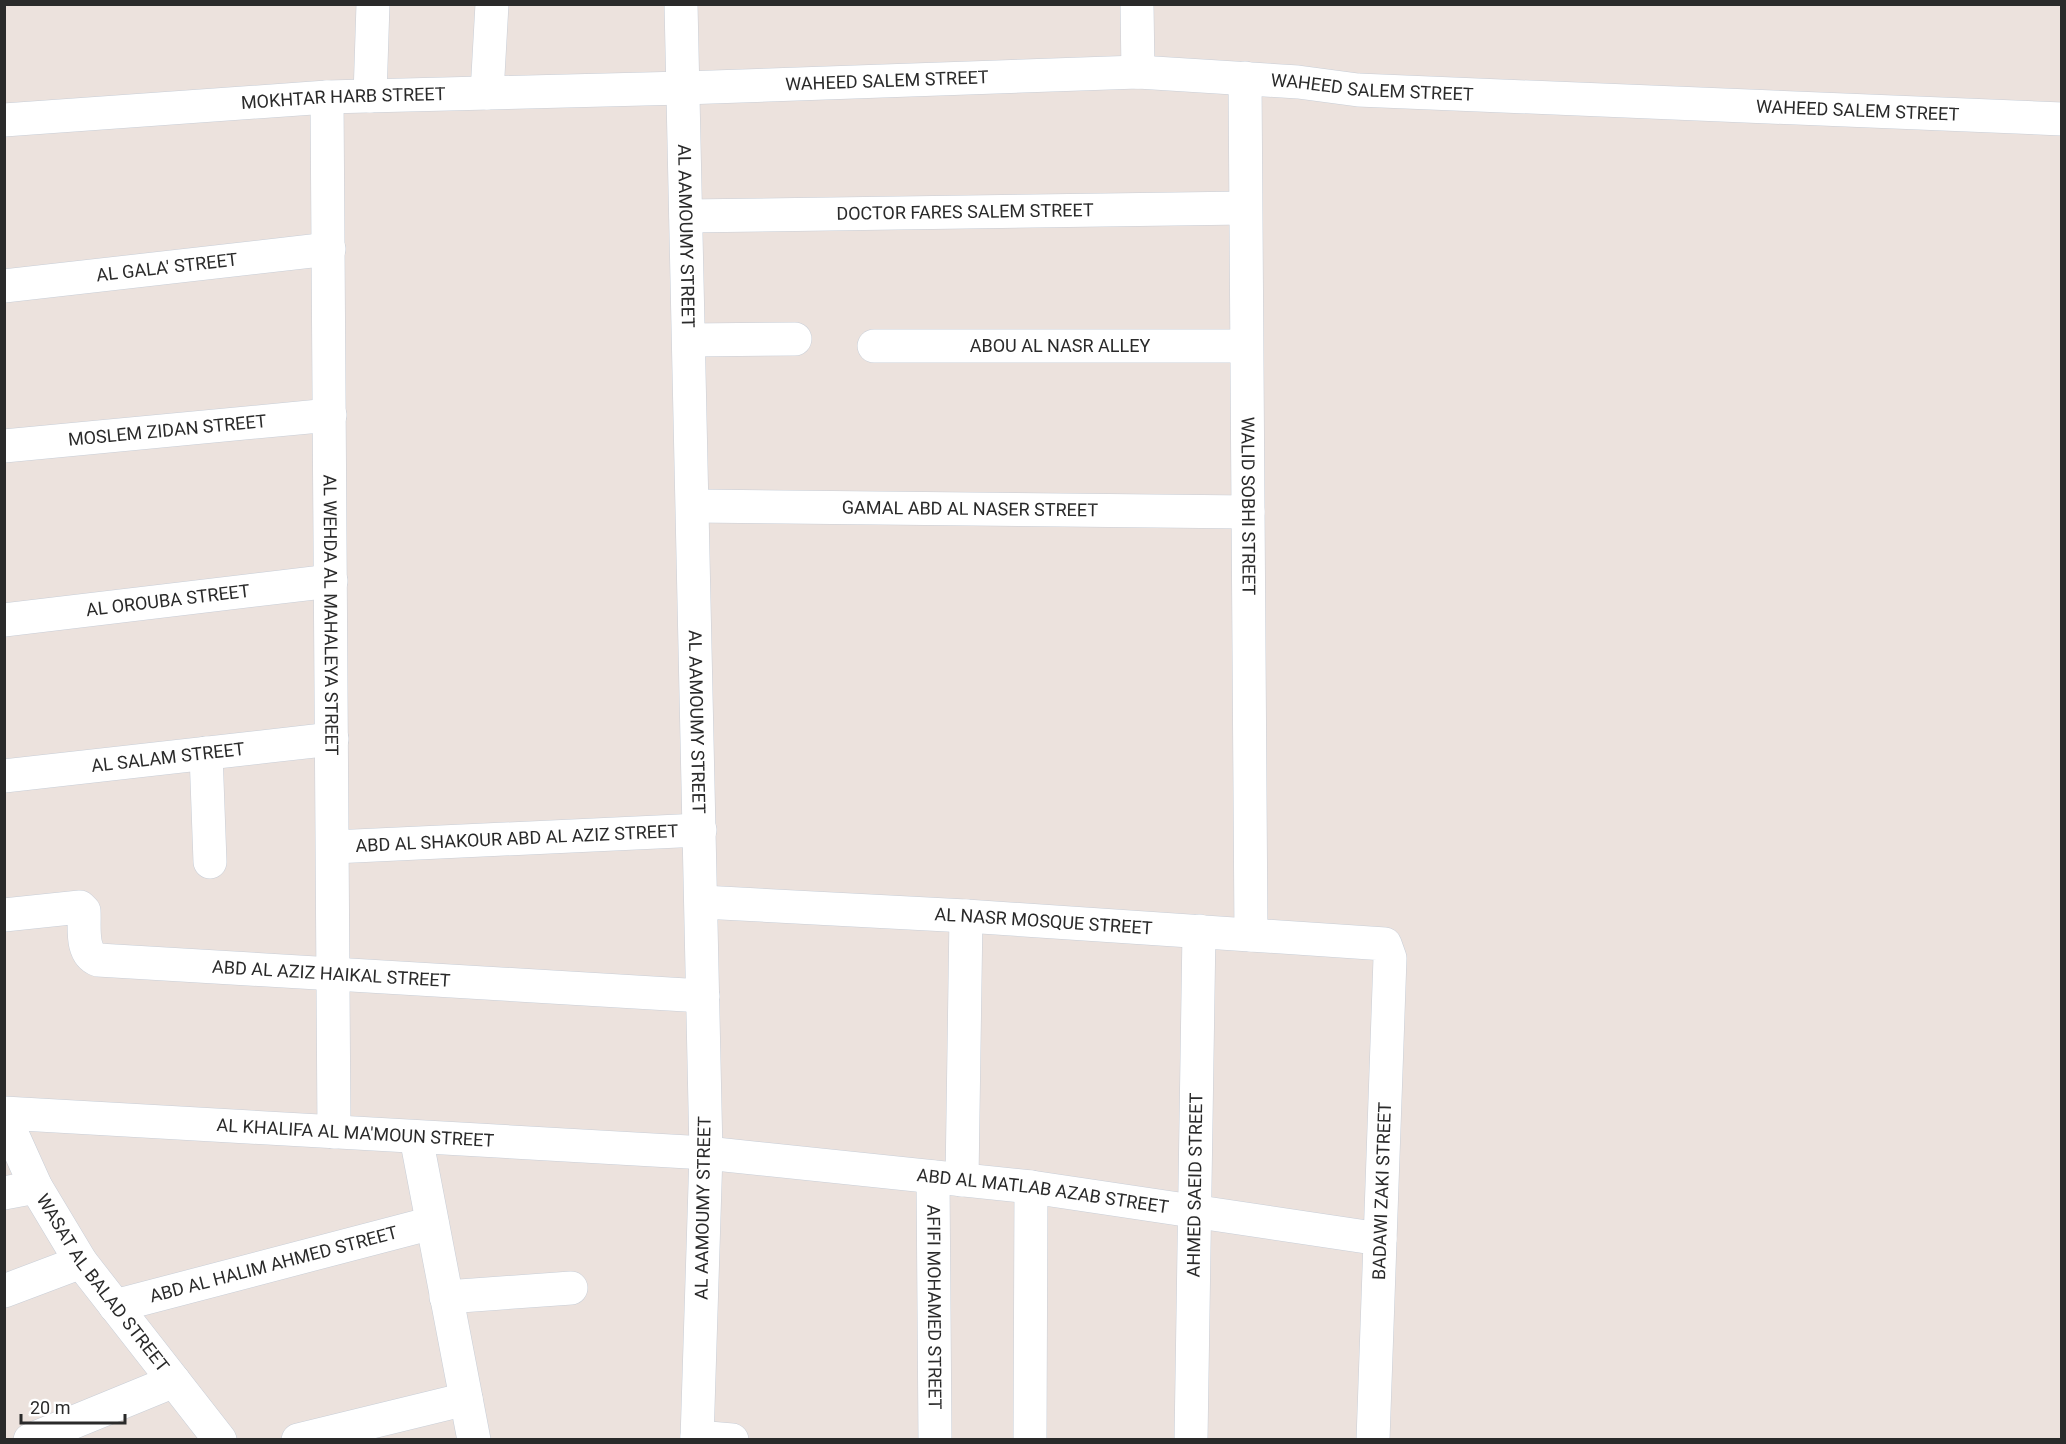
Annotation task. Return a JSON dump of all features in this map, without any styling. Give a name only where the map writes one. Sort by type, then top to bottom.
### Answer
[{"type":"street","points":[[370,96],[373,4]]},
{"type":"street","points":[[487,93],[492,4]]},
{"type":"street","name":"AL AAMOUMY STREET","points":[[681,4],[694,506],[706,1153],[697,1438]]},
{"type":"street","points":[[1137,4],[1138,72]]},
{"type":"street","name":"WAHEED SALEM STREET","points":[[683,88],[1138,72],[1245,78],[1358,90],[2061,119]]},
{"type":"street","name":"WALID SOBHI STREET","points":[[1245,78],[1251,934]]},
{"type":"street","name":"MOKHTAR HARB STREET","points":[[5,120],[327,97],[683,88]]},
{"type":"street","name":"AL WEHDA AL MAHALEYA STREET","points":[[327,97],[334,1132]]},
{"type":"street","points":[[4,114],[5,120]]},
{"type":"street","name":"DOCTOR FARES SALEM STREET","points":[[686,216],[1245,208]]},
{"type":"street","name":"AL GALA' STREET","points":[[4,286],[329,249]]},
{"type":"street","points":[[689,340],[795,339]]},
{"type":"street","name":"ABOU AL NASR ALLEY","points":[[874,346],[1246,346]]},
{"type":"street","name":"MOSLEM ZIDAN STREET","points":[[4,446],[330,415]]},
{"type":"street","name":"GAMAL ABD AL NASER STREET","points":[[694,506],[1248,512]]},
{"type":"street","name":"AL OROUBA STREET","points":[[4,620],[331,581]]},
{"type":"street","name":"AL SALAM STREET","points":[[4,776],[332,739]]},
{"type":"street","points":[[206,753],[210,862]]},
{"type":"street","name":"ABD AL SHAKOUR ABD AL AZIZ STREET","points":[[333,847],[700,830]]},
{"type":"street","name":"AL NASR MOSQUE STREET","points":[[702,902],[966,916],[1385,944]]},
{"type":"street","name":"ABD AL AZIZ HAIKAL STREET","points":[[4,915],[80,907],[84,911],[86,950],[91,957],[98,960],[703,996]]},
{"type":"street","name":"AFIFI MOHAMED STREET","points":[[935,1440],[948,1178],[966,916]]},
{"type":"street","name":"AHMED SAEID STREET","points":[[1191,1440],[1199,931]]},
{"type":"street","name":"BADAWI ZAKI STREET","points":[[1373,1440],[1390,958],[1385,944]]},
{"type":"street","name":"AL KHALIFA AL MA'MOUN STREET","points":[[4,1114],[706,1153]]},
{"type":"street","name":"WASAT AL BALAD STREET","points":[[4,1114],[36,1187],[81,1262],[220,1440]]},
{"type":"street","points":[[416,1137],[474,1440]]},
{"type":"street","name":"ABD AL MATLAB AZAB STREET","points":[[706,1153],[1031,1187],[1380,1239]]},
{"type":"street","points":[[4,1193],[36,1187]]},
{"type":"street","points":[[1030,1440],[1031,1187]]},
{"type":"street","name":"ABD AL HALIM AHMED STREET","points":[[115,1306],[432,1224]]},
{"type":"street","points":[[4,1292],[81,1262]]},
{"type":"street","points":[[446,1297],[571,1288]]},
{"type":"street","points":[[30,1440],[174,1381]]},
{"type":"street","points":[[298,1440],[466,1399]]},
{"type":"street","points":[[697,1438],[732,1440]]}]
